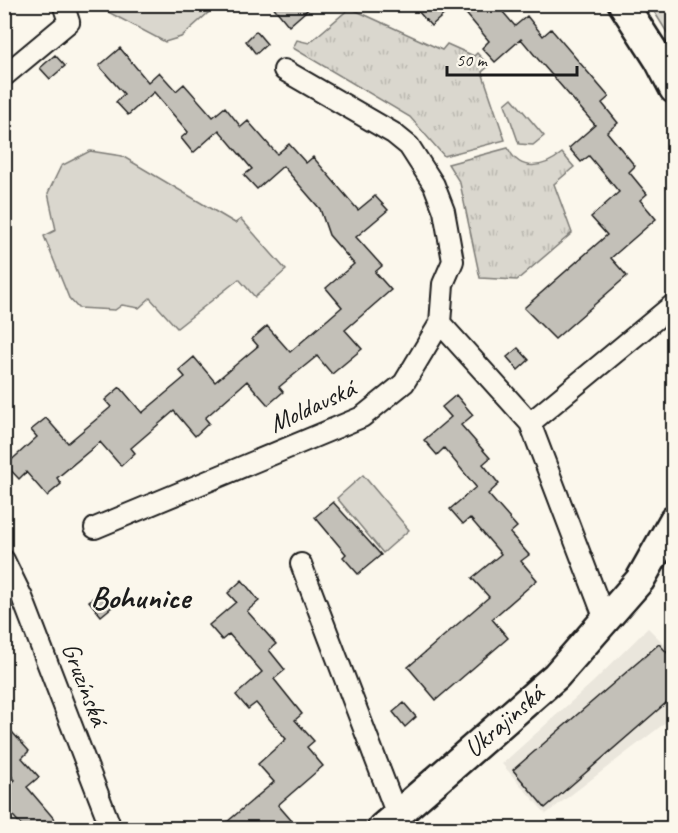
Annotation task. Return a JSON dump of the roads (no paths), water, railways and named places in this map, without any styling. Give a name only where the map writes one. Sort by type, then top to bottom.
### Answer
[{"type":"street","points":[[4,76],[69,21],[63,4]]},
{"type":"street","points":[[623,4],[659,60],[674,89]]},
{"type":"street","name":"Moldavská","points":[[95,528],[362,417],[404,383],[440,323],[443,284],[453,261],[444,211],[434,185],[422,165],[409,146],[393,133],[284,70]]},
{"type":"street","points":[[530,423],[674,304]]},
{"type":"street","points":[[440,323],[530,423],[606,622]]},
{"type":"street","name":"Ukrajinská","points":[[301,564],[390,822],[556,676],[606,622],[640,580],[674,520]]},
{"type":"street","name":"Gruzínská","points":[[4,560],[22,597],[111,828]]},
{"type":"district","name":"Bohunice","points":[[140,597]]}]
